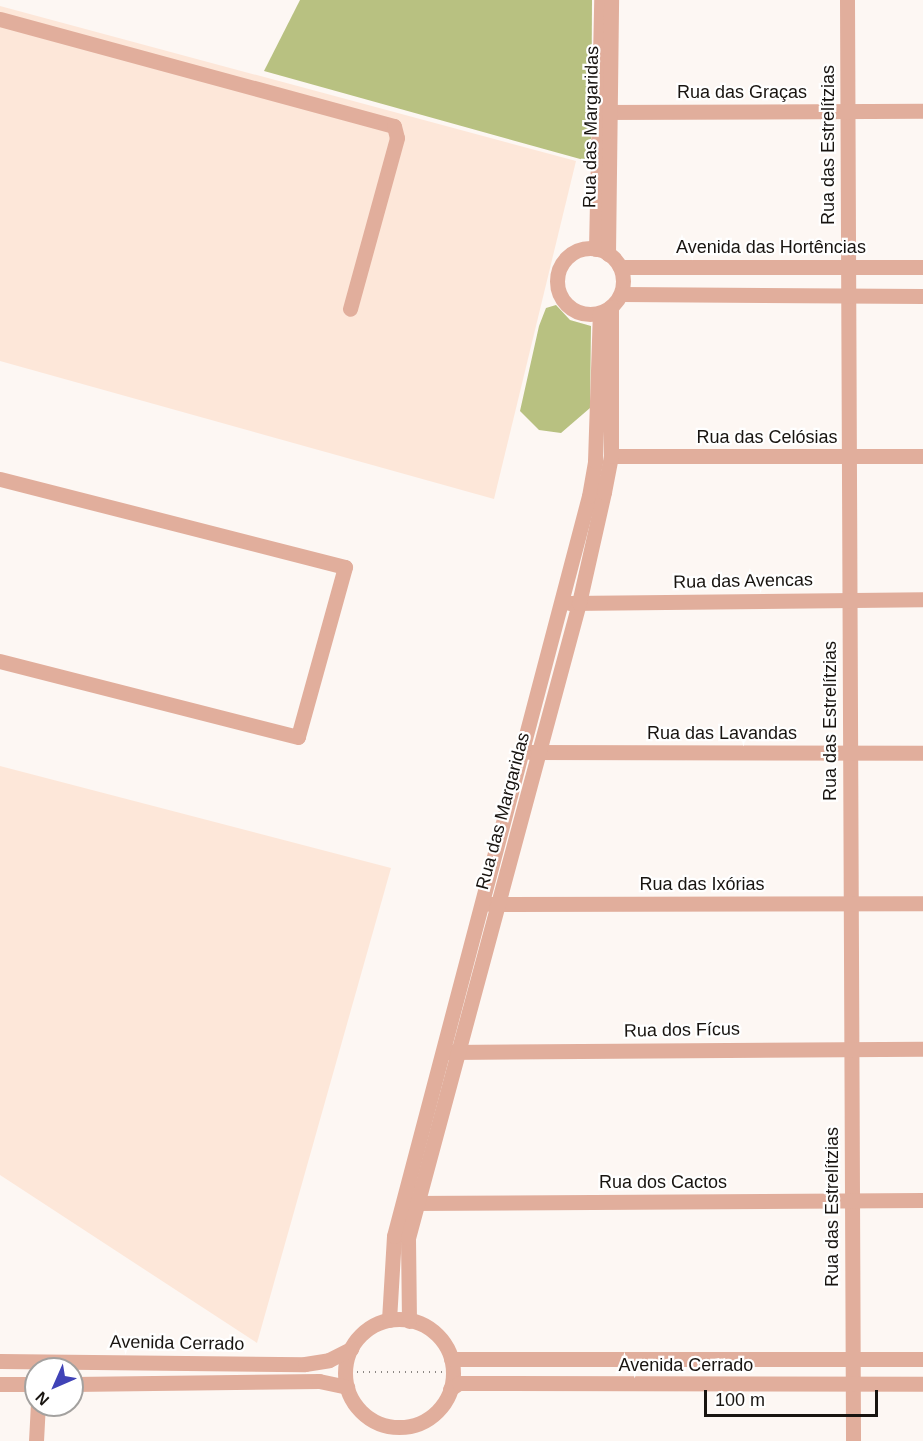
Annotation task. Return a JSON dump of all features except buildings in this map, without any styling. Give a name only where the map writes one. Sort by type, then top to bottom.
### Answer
[{"type":"street","name":"Rua das Margaridas","points":[[601,0],[605,112]]},
{"type":"street","name":"Rua das Margaridas","points":[[602,251],[605,112],[611,0]]},
{"type":"street","name":"Rua das Estrelítzias","points":[[847,0],[853,1441]]},
{"type":"street","points":[[0,19],[394,126],[397,138],[350,309]]},
{"type":"street","name":"Rua das Graças","points":[[605,112],[923,111]]},
{"type":"street","points":[[602,251],[620,267],[621,294],[606,310],[572,308],[557,283],[568,256],[602,251]]},
{"type":"street","name":"Avenida das Hortências","points":[[620,267],[923,267]]},
{"type":"street","points":[[621,294],[923,296]]},
{"type":"street","name":"Rua das Margaridas","points":[[450,1052],[498,904],[579,603],[611,456],[606,310]]},
{"type":"street","name":"Rua das Margaridas","points":[[389,1320],[389,1262],[410,1203],[450,1052],[481,904],[563,603],[595,461],[606,310]]},
{"type":"street","name":"Rua das Celósias","points":[[611,456],[923,456]]},
{"type":"street","points":[[0,479],[345,567],[298,737],[0,661]]},
{"type":"street","name":"Rua das Avencas","points":[[563,603],[923,599]]},
{"type":"street","name":"Rua das Lavandas","points":[[522,752],[923,753]]},
{"type":"street","name":"Rua das Ixórias","points":[[481,904],[923,903]]},
{"type":"street","name":"Rua dos Fícus","points":[[450,1052],[923,1048]]},
{"type":"street","name":"Rua dos Cactos","points":[[410,1203],[923,1200]]},
{"type":"street","name":"Rua das Margaridas","points":[[409,1321],[405,1270],[410,1203]]},
{"type":"street","points":[[389,1320],[409,1321],[435,1334],[450,1359],[450,1389],[427,1419],[398,1434],[370,1419],[347,1387],[351,1349],[371,1327],[389,1320]]},
{"type":"street","name":"Avenida Cerrado","points":[[0,1361],[305,1364],[329,1360],[351,1349]]},
{"type":"street","name":"Avenida Cerrado","points":[[450,1359],[923,1359]]},
{"type":"street","name":"Avenida Cerrado","points":[[84,1384],[319,1381],[347,1387]]},
{"type":"street","name":"Avenida Cerrado","points":[[450,1389],[459,1383],[923,1384]]},
{"type":"street","points":[[0,1384],[24,1384]]},
{"type":"street","points":[[36,1441],[37,1417]]},
{"type":"shaded area","points":[[0,6],[576,161],[494,499],[0,361]]},
{"type":"shaded area","points":[[0,766],[391,868],[257,1343],[0,1175]]},
{"type":"green space","points":[[300,0],[592,0],[591,162],[264,71]]},
{"type":"green space","points":[[556,305],[570,320],[591,326],[590,408],[561,433],[539,430],[520,411],[539,326],[546,308]]}]
